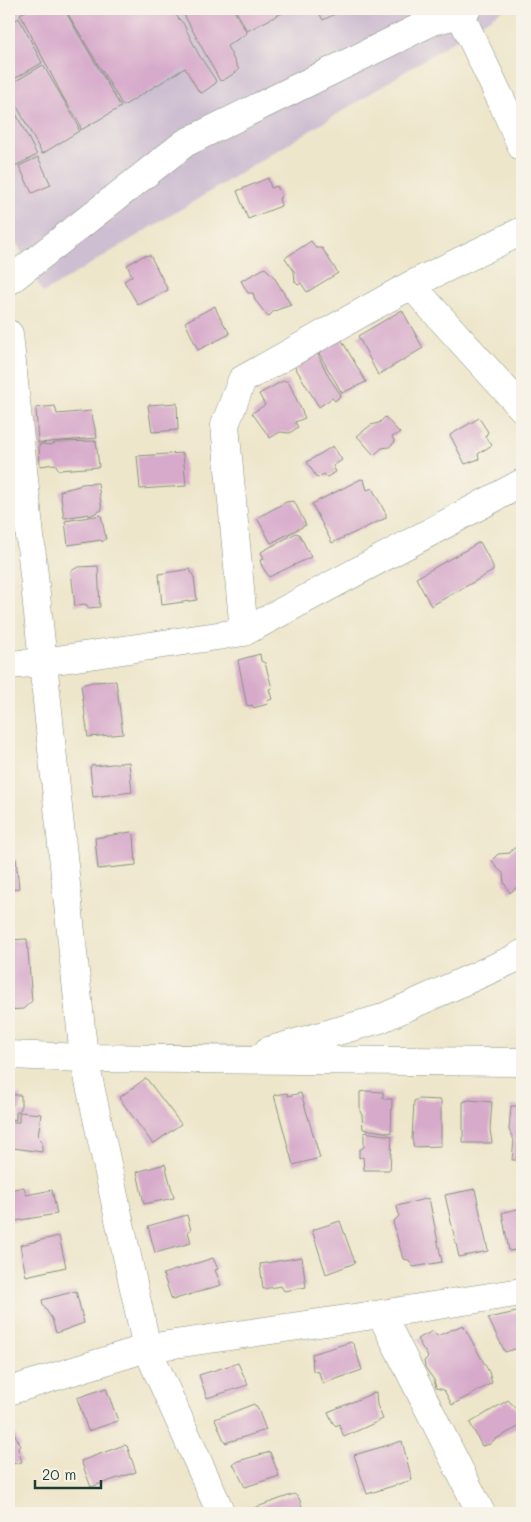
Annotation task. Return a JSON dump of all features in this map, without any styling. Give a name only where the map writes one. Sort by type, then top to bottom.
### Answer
[{"type":"street","points":[[9,281],[184,144],[429,15],[464,12],[522,148]]},
{"type":"street","points":[[244,632],[225,425],[242,380],[411,285],[522,231]]},
{"type":"street","points":[[411,285],[522,408]]},
{"type":"street","points":[[9,334],[84,1058],[147,1348],[221,1513]]},
{"type":"street","points":[[9,665],[43,662],[244,632],[522,482]]},
{"type":"street","points":[[239,1059],[380,1019],[520,960]]},
{"type":"street","points":[[9,1056],[522,1062]]},
{"type":"street","points":[[9,1391],[147,1348],[522,1292]]},
{"type":"street","points":[[381,1314],[481,1513]]},
{"type":"shaded area","points":[[9,9],[504,9],[354,104],[43,293],[9,229]]},
{"type":"building","points":[[30,9],[64,9],[121,107],[81,130],[79,122],[63,97],[20,14]]},
{"type":"building","points":[[65,9],[174,9],[216,83],[202,93],[199,92],[185,68],[123,106]]},
{"type":"building","points":[[180,9],[233,9],[247,33],[227,46],[239,70],[220,81]]},
{"type":"building","points":[[235,9],[284,9],[286,11],[247,31]]},
{"type":"building","points":[[317,9],[345,9],[323,20]]},
{"type":"building","points":[[19,18],[42,63],[9,82],[9,24]]},
{"type":"building","points":[[43,65],[77,123],[79,131],[42,154],[9,91],[9,85]]},
{"type":"building","points":[[9,100],[37,155],[9,169]]},
{"type":"building","points":[[38,157],[51,185],[32,193],[19,166]]},
{"type":"building","points":[[268,178],[271,188],[277,186],[282,197],[279,198],[281,206],[248,219],[237,191]]},
{"type":"building","points":[[311,241],[316,248],[322,248],[338,273],[307,292],[301,283],[298,285],[295,282],[294,271],[285,258]]},
{"type":"building","points":[[150,255],[168,290],[138,305],[124,281],[132,276],[127,265],[143,256]]},
{"type":"building","points":[[265,268],[274,277],[291,305],[274,311],[268,317],[255,300],[253,293],[248,293],[241,281]]},
{"type":"building","points":[[215,306],[230,334],[198,350],[185,322]]},
{"type":"building","points":[[402,310],[423,348],[378,375],[358,336]]},
{"type":"building","points":[[341,339],[366,382],[342,393],[317,350]]},
{"type":"building","points":[[313,345],[329,377],[341,395],[335,401],[332,398],[319,407],[289,357]]},
{"type":"building","points":[[283,381],[288,381],[305,418],[295,422],[298,427],[290,433],[280,432],[270,438],[252,413],[265,405],[259,394]]},
{"type":"building","points":[[177,403],[178,430],[152,432],[148,405]]},
{"type":"building","points":[[55,406],[57,414],[91,411],[97,438],[38,443],[36,408]]},
{"type":"building","points":[[385,417],[400,433],[392,437],[395,442],[389,447],[382,448],[374,455],[357,436],[371,425],[379,423]]},
{"type":"building","points":[[479,418],[488,432],[485,437],[492,445],[478,454],[479,459],[465,464],[450,435]]},
{"type":"building","points":[[96,441],[99,467],[59,470],[55,464],[40,466],[39,445],[51,445],[57,442]]},
{"type":"building","points":[[333,446],[342,460],[333,466],[336,472],[327,477],[324,474],[317,478],[307,462]]},
{"type":"building","points":[[183,453],[186,486],[140,489],[137,456]]},
{"type":"building","points":[[361,479],[364,480],[367,490],[372,488],[386,514],[386,518],[332,543],[312,504]]},
{"type":"building","points":[[98,483],[102,510],[89,516],[89,514],[64,518],[60,491],[81,484]]},
{"type":"building","points":[[294,501],[306,525],[271,543],[257,518],[286,502]]},
{"type":"building","points":[[101,515],[106,539],[102,542],[101,540],[68,545],[65,521]]},
{"type":"building","points":[[296,533],[299,534],[311,557],[269,577],[260,560],[264,559],[261,552]]},
{"type":"building","points":[[480,542],[493,566],[493,571],[431,606],[416,578]]},
{"type":"building","points":[[98,566],[100,607],[88,608],[87,605],[83,604],[75,606],[71,571],[78,567]]},
{"type":"building","points":[[190,569],[194,578],[197,600],[162,605],[159,574]]},
{"type":"building","points":[[260,654],[261,661],[265,663],[272,688],[269,689],[272,699],[267,701],[268,704],[253,708],[252,705],[247,706],[238,660]]},
{"type":"building","points":[[116,681],[123,734],[88,737],[81,685],[92,682]]},
{"type":"building","points":[[129,762],[132,792],[93,797],[90,767],[94,764],[95,766]]},
{"type":"building","points":[[131,832],[134,835],[136,865],[98,869],[95,838]]},
{"type":"building","points":[[522,844],[522,887],[517,887],[510,893],[504,883],[503,873],[492,860],[498,854],[510,853]]},
{"type":"building","points":[[9,859],[16,859],[19,888],[9,891]]},
{"type":"building","points":[[27,939],[32,1001],[23,1009],[9,1010],[9,940]]},
{"type":"building","points":[[146,1078],[181,1124],[153,1144],[119,1098]]},
{"type":"building","points":[[360,1092],[383,1092],[383,1099],[392,1099],[391,1133],[363,1129],[360,1111]]},
{"type":"building","points":[[287,1093],[288,1096],[301,1093],[320,1158],[293,1165],[274,1095]]},
{"type":"building","points":[[9,1095],[21,1095],[21,1109],[16,1113],[16,1120],[9,1119]]},
{"type":"building","points":[[418,1099],[441,1100],[441,1146],[414,1147],[412,1139],[414,1101]]},
{"type":"building","points":[[469,1100],[492,1102],[490,1129],[492,1143],[463,1143],[463,1102]]},
{"type":"building","points":[[511,1106],[522,1106],[522,1160],[512,1160],[514,1140],[509,1130]]},
{"type":"building","points":[[19,1112],[41,1114],[38,1137],[42,1141],[42,1152],[13,1148],[9,1150],[9,1122],[19,1122]]},
{"type":"building","points":[[364,1132],[392,1136],[390,1170],[364,1170],[363,1157],[359,1158],[359,1150],[364,1147]]},
{"type":"building","points":[[165,1164],[174,1198],[144,1204],[137,1172]]},
{"type":"building","points":[[24,1187],[26,1195],[52,1190],[57,1214],[9,1222],[9,1190]]},
{"type":"building","points":[[475,1189],[488,1251],[459,1257],[445,1195]]},
{"type":"building","points":[[429,1198],[442,1262],[413,1267],[409,1260],[403,1259],[393,1222],[399,1216],[397,1206]]},
{"type":"building","points":[[522,1208],[522,1249],[509,1251],[502,1213]]},
{"type":"building","points":[[187,1215],[191,1230],[188,1231],[191,1243],[155,1253],[148,1226]]},
{"type":"building","points":[[340,1221],[355,1263],[326,1274],[312,1230]]},
{"type":"building","points":[[59,1236],[66,1267],[26,1276],[20,1245]]},
{"type":"building","points":[[302,1257],[306,1287],[284,1291],[281,1286],[263,1289],[260,1264]]},
{"type":"building","points":[[213,1258],[218,1269],[215,1270],[221,1285],[172,1300],[163,1274]]},
{"type":"building","points":[[76,1291],[84,1323],[56,1333],[52,1319],[42,1300]]},
{"type":"building","points":[[522,1311],[522,1347],[505,1352],[488,1318]]},
{"type":"building","points":[[463,1325],[489,1372],[492,1383],[452,1405],[444,1390],[436,1388],[434,1380],[425,1367],[424,1361],[428,1357],[417,1339],[433,1331],[437,1336]]},
{"type":"building","points":[[351,1342],[354,1345],[362,1370],[322,1384],[319,1372],[313,1371],[312,1354]]},
{"type":"building","points":[[238,1363],[248,1385],[207,1398],[199,1375]]},
{"type":"building","points":[[106,1388],[118,1421],[88,1431],[77,1398]]},
{"type":"building","points":[[376,1392],[377,1405],[383,1419],[344,1437],[339,1424],[336,1426],[333,1423],[328,1412]]},
{"type":"building","points":[[508,1400],[515,1407],[522,1425],[490,1444],[482,1446],[470,1423]]},
{"type":"building","points":[[254,1404],[258,1409],[266,1430],[225,1443],[215,1419]]},
{"type":"building","points":[[9,1423],[21,1446],[18,1448],[22,1462],[11,1464],[9,1468]]},
{"type":"building","points":[[402,1441],[412,1480],[367,1494],[354,1455]]},
{"type":"building","points":[[124,1445],[127,1446],[136,1472],[91,1487],[81,1461]]},
{"type":"building","points":[[270,1452],[279,1476],[245,1487],[233,1464]]},
{"type":"building","points":[[294,1494],[299,1498],[304,1513],[256,1513],[254,1508]]}]
